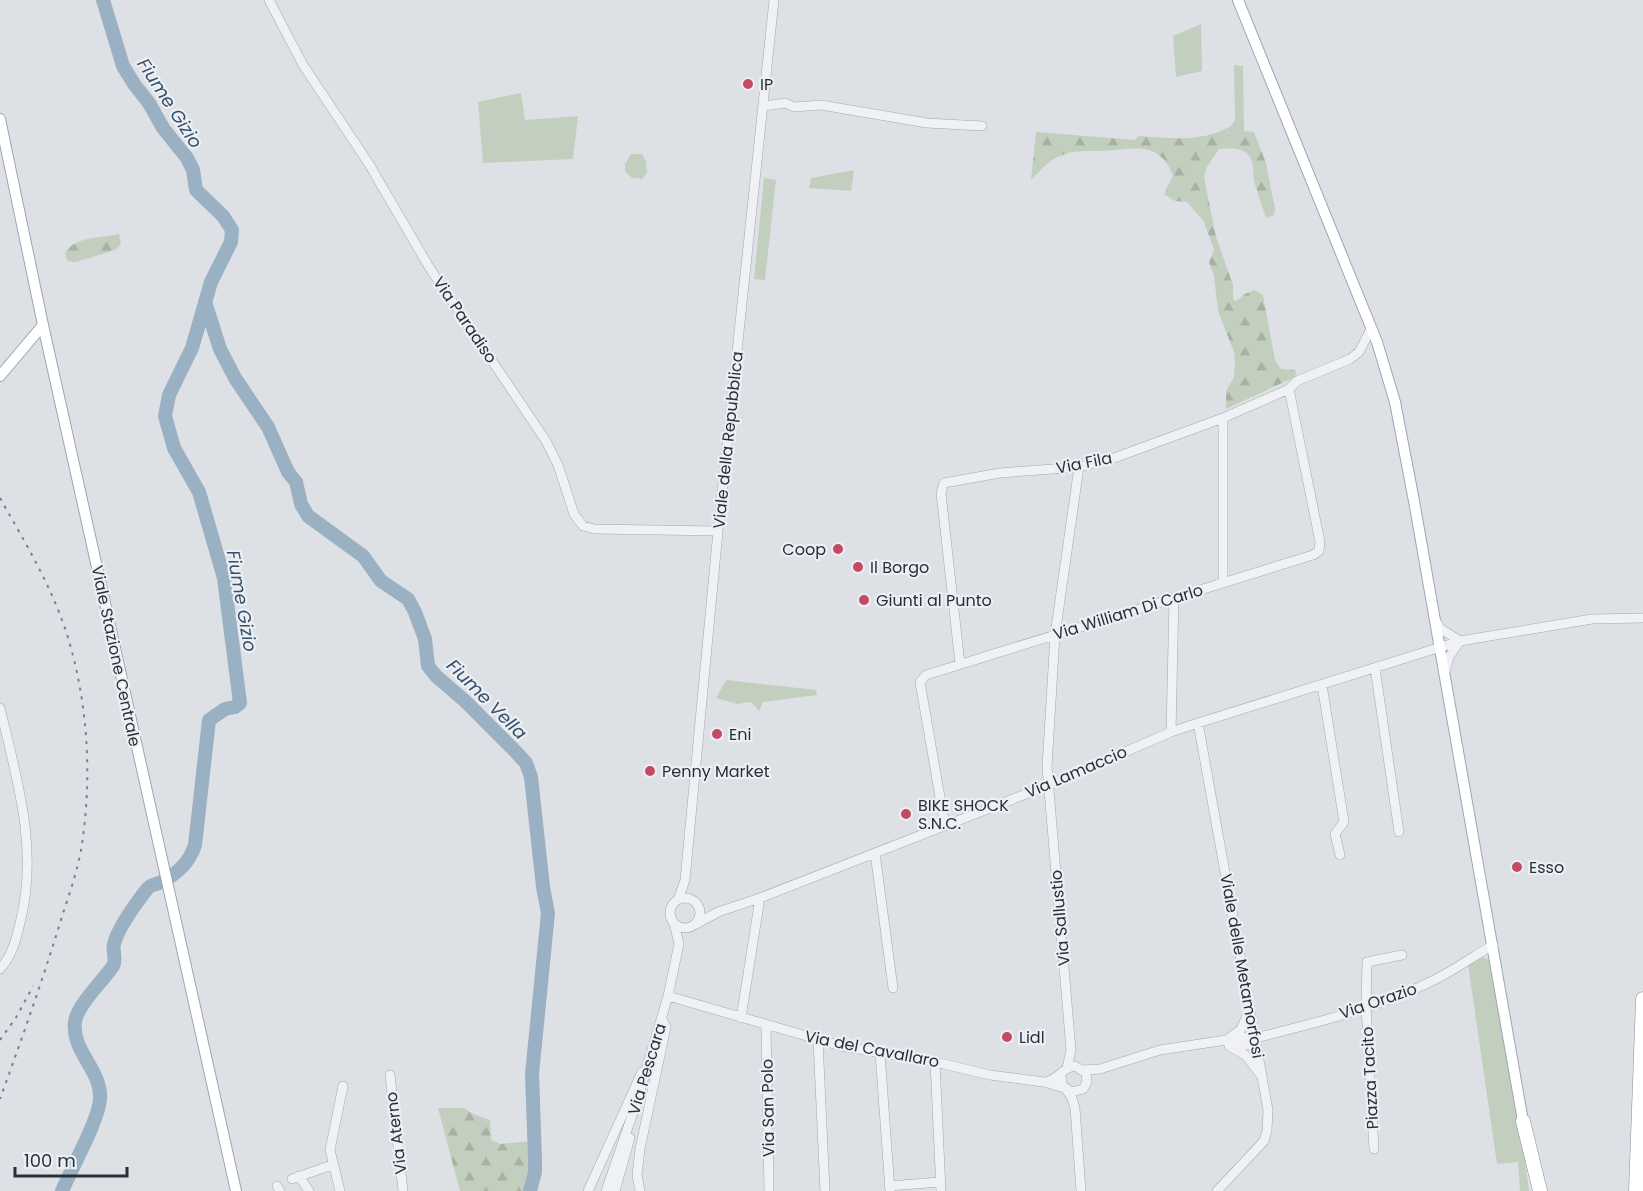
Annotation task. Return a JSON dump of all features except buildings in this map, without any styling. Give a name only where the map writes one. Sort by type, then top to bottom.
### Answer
[{"type":"highway","points":[[1636,1191],[1643,999]]},
{"type":"highway","points":[[1523,1121],[1530,1191]]},
{"type":"highway","points":[[1523,1121],[1540,1191]]},
{"type":"main road","points":[[1238,0],[1371,329],[1395,402],[1523,1121]]},
{"type":"main road","name":"Viale Stazione Centrale","points":[[0,119],[43,324],[236,1191]]},
{"type":"main road","points":[[0,376],[43,324]]},
{"type":"street","name":"Via Paradiso","points":[[269,0],[303,65],[369,164],[429,267],[546,441],[558,465],[574,514],[583,526],[594,530],[718,531]]},
{"type":"street","name":"Viale della Repubblica","points":[[678,900],[685,880],[718,531],[774,0]]},
{"type":"street","points":[[764,106],[785,103],[794,107],[821,105],[927,123],[982,126]]},
{"type":"street","name":"Via Fila","points":[[960,664],[941,493],[944,483],[1000,473],[1079,467],[1114,458],[1222,418],[1289,389],[1297,381],[1350,359],[1359,352],[1371,329]]},
{"type":"street","name":"Via William Di Carlo","points":[[945,826],[920,682],[926,675],[1313,555],[1319,551],[1320,542],[1289,389]]},
{"type":"street","points":[[1222,418],[1223,583]]},
{"type":"street","name":"Via Sallustio","points":[[1064,1071],[1071,1050],[1049,785],[1049,713],[1055,635],[1079,467]]},
{"type":"street","points":[[1171,732],[1174,598]]},
{"type":"street","name":"Via Lamaccio","points":[[694,925],[718,912],[760,898],[1049,785],[1197,723],[1460,641],[1592,619],[1640,618]]},
{"type":"street","points":[[1435,620],[1441,629],[1460,641],[1449,657],[1444,674]]},
{"type":"street","points":[[1375,668],[1399,832]]},
{"type":"street","points":[[1322,685],[1344,822],[1335,834],[1340,855]]},
{"type":"street","points":[[0,708],[26,819],[28,861],[24,910],[9,959],[0,969]]},
{"type":"street","name":"Viale delle Metamorfosi","points":[[1197,723],[1268,1110],[1264,1141],[1217,1191]]},
{"type":"street","points":[[875,853],[893,988]]},
{"type":"street","name":"Viale della Repubblica","points":[[685,880],[696,903]]},
{"type":"street","points":[[696,903],[700,917],[694,925],[683,927],[674,922],[670,910],[678,900],[685,897],[696,903],[706,911],[718,912]]},
{"type":"street","points":[[741,1018],[760,898]]},
{"type":"street","name":"Via Pescara","points":[[610,1189],[627,1151],[630,1124],[668,996],[678,944],[674,922]]},
{"type":"street","name":"Via Pescara","points":[[678,944],[694,925]]},
{"type":"street","name":"Via Orazio","points":[[1081,1068],[1100,1070],[1160,1050],[1226,1043],[1246,1037],[1255,1038],[1366,1006],[1429,983],[1493,945]]},
{"type":"street","name":"Piazza Tacito","points":[[1374,1149],[1366,1006],[1367,962],[1402,955]]},
{"type":"street","name":"Via del Cavallaro","points":[[668,996],[841,1046],[935,1062],[990,1075],[1044,1082],[1066,1089]]},
{"type":"street","points":[[1250,1010],[1241,1029],[1226,1043],[1253,1063],[1263,1081]]},
{"type":"street","points":[[640,1191],[637,1175],[640,1149],[666,1027],[662,1019]]},
{"type":"street","name":"Via San Polo","points":[[766,1026],[769,1191]]},
{"type":"street","points":[[818,1040],[825,1191]]},
{"type":"street","name":"Via Sallustio","points":[[1071,1050],[1081,1068]]},
{"type":"street","points":[[880,1053],[890,1189],[941,1186],[935,1062]]},
{"type":"street","points":[[588,1191],[604,1160],[634,1087],[648,1066]]},
{"type":"street","points":[[1075,1108],[1087,1077],[1081,1068],[1064,1071],[1061,1082],[1072,1098],[1075,1108],[1081,1191]]},
{"type":"street","name":"Via Orazio","points":[[1085,1086],[1100,1070]]},
{"type":"street","name":"Via del Cavallaro","points":[[1044,1082],[1056,1079],[1064,1071]]},
{"type":"street","name":"Via Aterno","points":[[390,1075],[403,1191]]},
{"type":"street","points":[[340,1191],[332,1165],[330,1143],[343,1086]]},
{"type":"street","points":[[1066,1089],[1075,1092],[1085,1086]]},
{"type":"street","points":[[309,1191],[295,1178],[332,1165]]},
{"type":"green space","points":[[1201,24],[1202,71],[1176,77],[1173,36]]},
{"type":"green space","points":[[1234,65],[1243,66],[1244,131],[1237,135],[1223,130],[1231,126],[1235,120]]},
{"type":"green space","points":[[521,93],[525,120],[578,116],[573,159],[483,163],[478,102]]},
{"type":"green space","points":[[1223,130],[1236,135],[1244,131],[1254,132],[1266,163],[1275,209],[1274,215],[1266,218],[1254,181],[1250,157],[1243,151],[1219,149],[1207,167],[1204,177],[1216,237],[1233,285],[1233,299],[1236,301],[1255,290],[1263,295],[1275,360],[1281,369],[1295,370],[1296,373],[1295,377],[1226,409],[1226,391],[1234,377],[1235,361],[1234,352],[1218,311],[1214,276],[1209,262],[1214,250],[1204,222],[1187,202],[1175,201],[1164,194],[1173,176],[1167,164],[1152,151],[1143,149],[1075,152],[1052,160],[1031,180],[1036,132],[1135,140],[1139,136],[1192,138]]},
{"type":"green space","points":[[631,154],[642,154],[646,161],[647,173],[642,179],[632,178],[625,171],[625,164]]},
{"type":"green space","points":[[854,170],[851,191],[809,188],[811,178]]},
{"type":"green space","points":[[764,178],[776,180],[765,280],[754,279]]},
{"type":"green space","points":[[119,234],[121,244],[115,250],[76,262],[66,258],[65,253],[75,243]]},
{"type":"green space","points":[[726,680],[816,690],[817,695],[763,702],[759,711],[751,702],[737,704],[716,698]]},
{"type":"green space","points":[[1480,956],[1491,961],[1529,1191],[1520,1191],[1518,1162],[1497,1164],[1468,964]]},
{"type":"green space","points":[[438,1108],[464,1108],[490,1120],[491,1140],[500,1144],[531,1141],[531,1169],[527,1191],[460,1191]]},
{"type":"waterway","name":"Fiume Gizio","points":[[62,1191],[90,1132],[100,1099],[96,1079],[75,1032],[77,1015],[85,1001],[113,966],[116,938],[138,901],[149,887],[165,880],[181,868],[189,858],[195,845],[209,720],[225,709],[235,707],[240,703],[224,578],[199,492],[174,448],[165,416],[169,395],[192,348],[211,282],[231,242],[232,230],[223,216],[196,190],[193,170],[187,158],[163,128],[123,66],[103,0]]},
{"type":"waterway","name":"Fiume Vella","points":[[205,302],[220,349],[235,378],[268,427],[288,472],[296,482],[301,504],[308,516],[363,556],[381,581],[408,599],[425,639],[428,666],[526,763],[531,777],[548,913],[532,1074],[535,1172],[530,1191]]},
{"type":"railway","points":[[0,498],[47,585],[63,622],[80,691],[87,767],[85,819],[75,874],[39,989],[0,1099]]},
{"type":"railway","points":[[0,1040],[17,1016],[33,986]]},
{"type":"place","name":"IP","points":[[748,84]]},
{"type":"place","name":"Coop","points":[[838,549]]},
{"type":"place","name":"Il Borgo","points":[[858,567]]},
{"type":"place","name":"Giunti al Punto","points":[[864,600]]},
{"type":"place","name":"Eni","points":[[717,734]]},
{"type":"place","name":"Penny Market","points":[[650,771]]},
{"type":"place","name":"BIKE SHOCK S.N.C.","points":[[906,814]]},
{"type":"place","name":"Esso","points":[[1517,867]]},
{"type":"place","name":"Lidl","points":[[1007,1037]]}]
